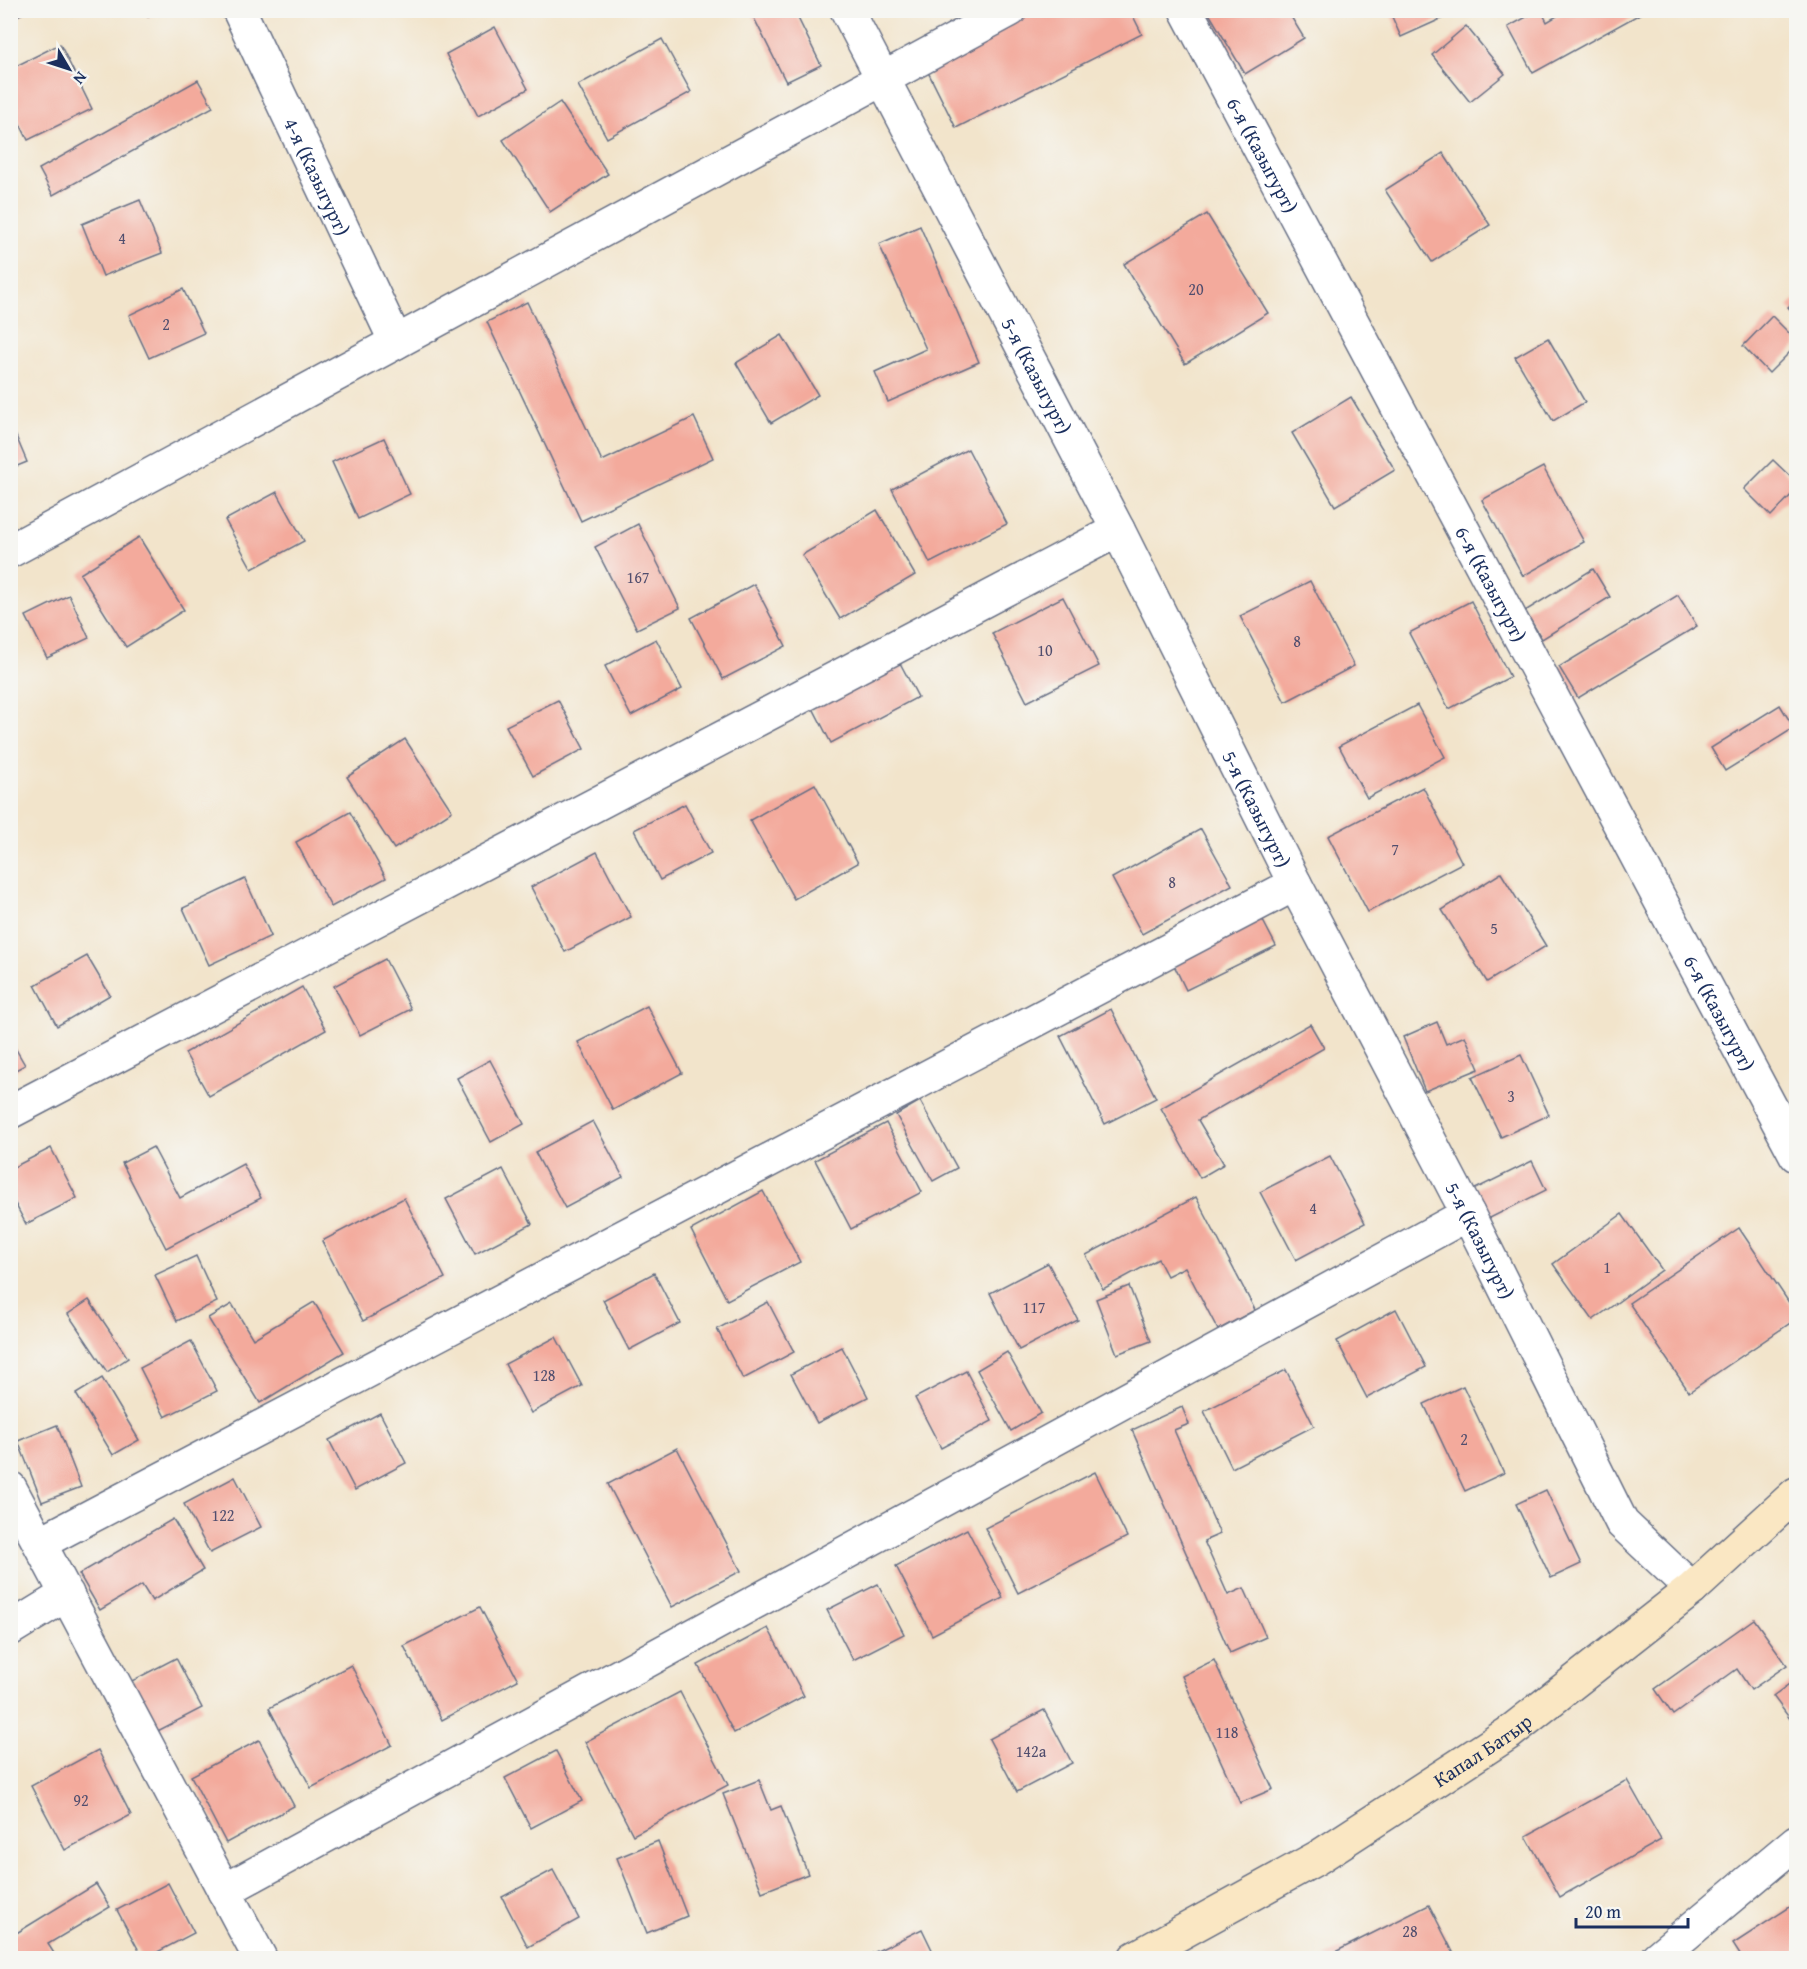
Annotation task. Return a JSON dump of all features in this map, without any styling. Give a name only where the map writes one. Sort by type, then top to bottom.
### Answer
[{"type":"main road","name":"Капал Батыр","points":[[1136,1959],[1317,1858],[1509,1733],[1692,1589],[1797,1494]]},
{"type":"street","name":"4-я (Казыгурт)","points":[[238,10],[396,342]]},
{"type":"street","name":"5-я (Казыгурт)","points":[[847,10],[1118,530],[1295,884],[1468,1214],[1622,1523],[1692,1589]]},
{"type":"street","points":[[10,551],[1010,10]]},
{"type":"street","name":"6-я (Казыгурт)","points":[[1186,10],[1797,1155]]},
{"type":"street","points":[[10,1112],[1118,530]]},
{"type":"street","points":[[40,1544],[1295,884]]},
{"type":"street","points":[[224,1891],[1468,1214]]},
{"type":"street","points":[[10,1488],[260,1959]]},
{"type":"street","points":[[10,1629],[67,1594]]},
{"type":"street","points":[[1657,1959],[1797,1842]]},
{"type":"building","points":[[10,10],[30,10],[10,19]]},
{"type":"building","points":[[146,10],[163,10],[148,17]]},
{"type":"building","points":[[750,10],[794,10],[821,65],[786,82]]},
{"type":"building","points":[[1034,10],[1130,10],[1142,34],[956,128],[925,66]]},
{"type":"building","points":[[1207,10],[1287,10],[1304,38],[1245,74]]},
{"type":"building","points":[[1389,10],[1461,10],[1401,37]]},
{"type":"building","points":[[1539,10],[1547,22],[1567,10],[1638,10],[1640,14],[1533,73],[1508,27]]},
{"type":"building","points":[[1466,26],[1505,74],[1470,102],[1432,55]]},
{"type":"building","points":[[495,27],[528,89],[478,116],[446,54]]},
{"type":"building","points":[[662,39],[691,92],[607,138],[578,85]]},
{"type":"building","points":[[60,44],[92,109],[28,140],[10,104],[10,69]]},
{"type":"building","points":[[198,80],[213,107],[53,195],[39,169]]},
{"type":"building","points":[[560,102],[608,174],[550,212],[503,140]]},
{"type":"building","points":[[1443,153],[1490,225],[1432,262],[1385,190]]},
{"type":"building","points":[[140,200],[162,253],[103,276],[82,224]]},
{"type":"building","points":[[1207,214],[1268,313],[1185,364],[1124,264]]},
{"type":"building","points":[[920,226],[979,362],[888,402],[875,372],[926,349],[879,244]]},
{"type":"building","points":[[183,289],[204,333],[149,358],[129,315]]},
{"type":"building","points":[[1796,299],[1796,316],[1788,307]]},
{"type":"building","points":[[527,302],[602,461],[694,417],[713,458],[581,521],[487,322]]},
{"type":"building","points":[[1772,316],[1796,340],[1796,346],[1769,373],[1743,346]]},
{"type":"building","points":[[782,335],[818,395],[771,423],[736,363]]},
{"type":"building","points":[[1548,338],[1585,402],[1553,421],[1515,357]]},
{"type":"building","points":[[1351,397],[1395,470],[1335,506],[1292,433]]},
{"type":"building","points":[[10,422],[27,462],[10,469]]},
{"type":"building","points":[[384,438],[410,494],[358,519],[332,462]]},
{"type":"building","points":[[968,449],[1007,524],[930,563],[892,489]]},
{"type":"building","points":[[1773,460],[1796,482],[1796,490],[1771,516],[1744,489]]},
{"type":"building","points":[[1543,467],[1584,542],[1523,576],[1482,500]]},
{"type":"building","points":[[277,492],[304,541],[252,569],[225,520]]},
{"type":"building","points":[[877,510],[915,575],[840,619],[802,555]]},
{"type":"building","points":[[638,524],[680,608],[637,629],[595,547]]},
{"type":"building","points":[[139,537],[184,610],[126,647],[80,574]]},
{"type":"building","points":[[1593,569],[1610,597],[1542,639],[1525,611]]},
{"type":"building","points":[[1310,581],[1354,666],[1285,702],[1240,616]]},
{"type":"building","points":[[754,584],[786,646],[723,679],[691,618]]},
{"type":"building","points":[[69,595],[89,638],[47,658],[26,616]]},
{"type":"building","points":[[1678,595],[1697,626],[1578,698],[1559,667]]},
{"type":"building","points":[[1063,597],[1099,666],[1027,702],[992,633]]},
{"type":"building","points":[[1471,601],[1510,677],[1449,709],[1409,633]]},
{"type":"building","points":[[656,639],[682,689],[631,716],[605,666]]},
{"type":"building","points":[[900,663],[918,697],[831,743],[813,708]]},
{"type":"building","points":[[558,700],[584,749],[533,776],[506,726]]},
{"type":"building","points":[[1417,705],[1445,757],[1367,798],[1339,746]]},
{"type":"building","points":[[1780,705],[1794,728],[1725,771],[1711,748]]},
{"type":"building","points":[[405,739],[452,811],[394,849],[347,777]]},
{"type":"building","points":[[815,784],[858,863],[794,899],[750,820]]},
{"type":"building","points":[[1423,787],[1462,863],[1368,912],[1328,836]]},
{"type":"building","points":[[685,804],[711,853],[660,880],[634,830]]},
{"type":"building","points":[[350,812],[386,878],[331,907],[296,842]]},
{"type":"building","points":[[1201,829],[1232,885],[1142,934],[1112,878]]},
{"type":"building","points":[[597,852],[631,917],[565,952],[531,887]]},
{"type":"building","points":[[1501,873],[1546,946],[1487,982],[1442,910]]},
{"type":"building","points":[[245,879],[271,936],[209,965],[183,908]]},
{"type":"building","points":[[1261,917],[1276,946],[1186,990],[1172,961]]},
{"type":"building","points":[[87,956],[110,995],[57,1026],[35,985]]},
{"type":"building","points":[[385,959],[411,1009],[360,1035],[334,986]]},
{"type":"building","points":[[302,987],[326,1030],[209,1096],[185,1053]]},
{"type":"building","points":[[647,1006],[682,1073],[613,1110],[578,1042]]},
{"type":"building","points":[[1111,1009],[1156,1098],[1105,1124],[1060,1036]]},
{"type":"building","points":[[1437,1022],[1446,1044],[1465,1036],[1479,1069],[1425,1091],[1403,1037]]},
{"type":"building","points":[[1310,1024],[1324,1048],[1198,1120],[1224,1164],[1200,1178],[1161,1108]]},
{"type":"building","points":[[10,1039],[25,1065],[10,1073]]},
{"type":"building","points":[[1521,1055],[1549,1115],[1501,1137],[1472,1077]]},
{"type":"building","points":[[490,1060],[524,1124],[491,1142],[457,1078]]},
{"type":"building","points":[[920,1101],[957,1168],[933,1181],[896,1115]]},
{"type":"building","points":[[593,1121],[623,1177],[565,1208],[535,1152]]},
{"type":"building","points":[[886,1123],[922,1192],[851,1229],[815,1160]]},
{"type":"building","points":[[153,1147],[180,1198],[243,1164],[261,1198],[166,1248],[122,1163]]},
{"type":"building","points":[[51,1148],[77,1198],[26,1224],[10,1194],[10,1169]]},
{"type":"building","points":[[1330,1156],[1365,1223],[1296,1260],[1260,1192]]},
{"type":"building","points":[[1532,1161],[1546,1190],[1486,1220],[1471,1191]]},
{"type":"building","points":[[503,1169],[532,1224],[475,1254],[446,1199]]},
{"type":"building","points":[[763,1191],[800,1262],[727,1300],[691,1230]]},
{"type":"building","points":[[1196,1197],[1255,1310],[1218,1330],[1185,1267],[1167,1276],[1158,1259],[1103,1289],[1086,1255]]},
{"type":"building","points":[[404,1198],[445,1278],[363,1321],[322,1241]]},
{"type":"building","points":[[1622,1214],[1662,1270],[1593,1320],[1553,1264]]},
{"type":"building","points":[[1739,1228],[1796,1313],[1796,1319],[1689,1392],[1629,1303]]},
{"type":"building","points":[[196,1256],[217,1302],[177,1321],[155,1275]]},
{"type":"building","points":[[1048,1263],[1078,1320],[1019,1350],[990,1293]]},
{"type":"building","points":[[654,1273],[680,1323],[629,1350],[603,1300]]},
{"type":"building","points":[[1129,1286],[1151,1341],[1117,1354],[1096,1299]]},
{"type":"building","points":[[89,1300],[128,1358],[107,1372],[68,1314]]},
{"type":"building","points":[[314,1302],[344,1352],[260,1403],[208,1318],[232,1304],[253,1339]]},
{"type":"building","points":[[768,1302],[794,1352],[743,1379],[717,1329]]},
{"type":"building","points":[[1396,1309],[1426,1367],[1367,1398],[1337,1341]]},
{"type":"building","points":[[556,1337],[582,1386],[531,1413],[505,1364]]},
{"type":"building","points":[[191,1341],[217,1391],[165,1417],[140,1368]]},
{"type":"building","points":[[842,1347],[868,1397],[817,1423],[791,1374]]},
{"type":"building","points":[[1007,1352],[1041,1413],[1011,1431],[977,1370]]},
{"type":"building","points":[[1286,1370],[1314,1426],[1232,1468],[1204,1411]]},
{"type":"building","points":[[966,1371],[992,1421],[941,1448],[915,1398]]},
{"type":"building","points":[[102,1378],[139,1440],[113,1455],[76,1394]]},
{"type":"building","points":[[1463,1386],[1504,1473],[1465,1491],[1424,1404]]},
{"type":"building","points":[[1182,1407],[1189,1424],[1174,1430],[1220,1534],[1204,1541],[1228,1595],[1244,1588],[1266,1637],[1230,1653],[1132,1430]]},
{"type":"building","points":[[380,1413],[406,1463],[355,1490],[329,1440]]},
{"type":"building","points":[[57,1425],[81,1487],[42,1502],[18,1441]]},
{"type":"building","points":[[677,1448],[741,1571],[672,1607],[608,1484]]},
{"type":"building","points":[[1095,1472],[1127,1537],[1018,1593],[985,1528]]},
{"type":"building","points":[[235,1477],[261,1527],[210,1553],[184,1504]]},
{"type":"building","points":[[1546,1490],[1581,1564],[1551,1578],[1516,1504]]},
{"type":"building","points":[[173,1519],[203,1570],[152,1601],[142,1585],[100,1610],[79,1574]]},
{"type":"building","points":[[967,1529],[1003,1598],[932,1635],[896,1566]]},
{"type":"building","points":[[878,1584],[904,1634],[853,1660],[827,1610]]},
{"type":"building","points":[[480,1607],[518,1680],[442,1720],[404,1646]]},
{"type":"building","points":[[1754,1619],[1787,1665],[1751,1690],[1737,1669],[1673,1715],[1655,1689]]},
{"type":"building","points":[[768,1628],[804,1696],[734,1733],[698,1665]]},
{"type":"building","points":[[176,1658],[202,1708],[150,1735],[124,1685]]},
{"type":"building","points":[[1214,1660],[1273,1789],[1240,1803],[1182,1676]]},
{"type":"building","points":[[351,1665],[392,1745],[311,1788],[269,1708]]},
{"type":"building","points":[[1796,1679],[1796,1727],[1773,1696]]},
{"type":"building","points":[[680,1692],[728,1785],[633,1835],[585,1742]]},
{"type":"building","points":[[1044,1710],[1072,1763],[1017,1792],[989,1739]]},
{"type":"building","points":[[259,1740],[294,1806],[226,1843],[191,1776]]},
{"type":"building","points":[[98,1750],[131,1815],[65,1850],[31,1786]]},
{"type":"building","points":[[556,1751],[582,1801],[531,1828],[505,1778]]},
{"type":"building","points":[[759,1780],[771,1810],[781,1806],[808,1874],[762,1892],[723,1794]]},
{"type":"building","points":[[1627,1780],[1661,1840],[1560,1897],[1526,1836]]},
{"type":"building","points":[[658,1841],[687,1916],[647,1933],[617,1858]]},
{"type":"building","points":[[553,1870],[579,1919],[528,1947],[502,1897]]},
{"type":"building","points":[[168,1883],[194,1933],[143,1958],[117,1910]]},
{"type":"building","points":[[96,1884],[110,1907],[48,1944],[57,1958],[15,1958],[10,1950],[10,1937]]},
{"type":"building","points":[[1796,1903],[1796,1958],[1742,1958],[1733,1944]]},
{"type":"building","points":[[1429,1905],[1456,1958],[1323,1958]]},
{"type":"building","points":[[922,1929],[936,1958],[863,1958]]}]
